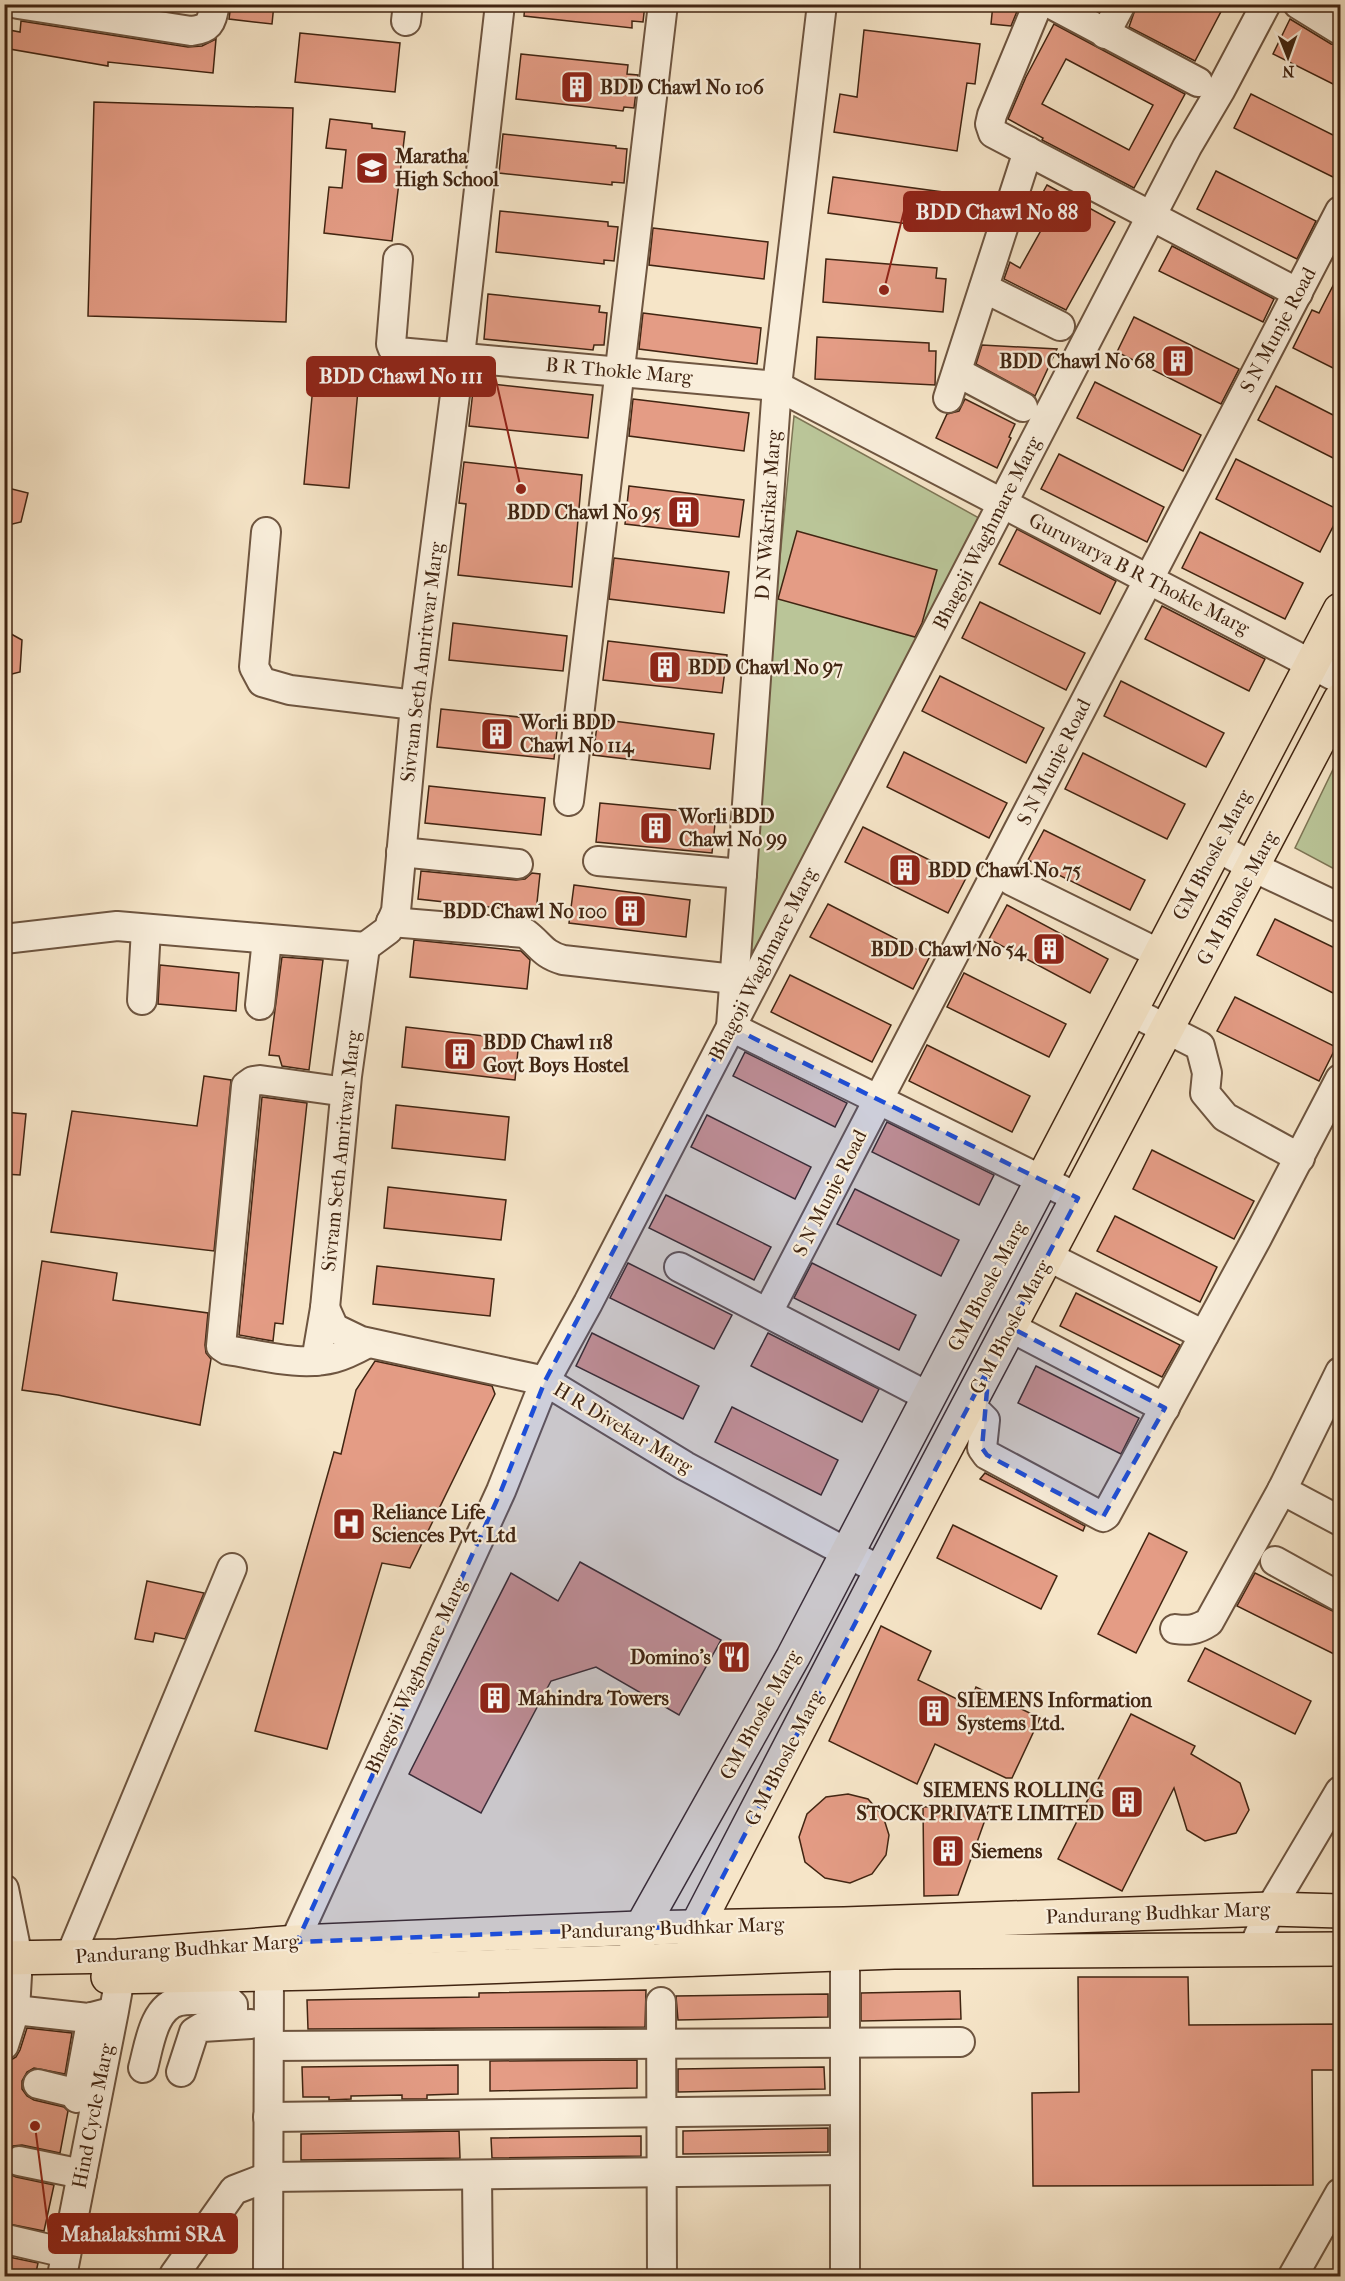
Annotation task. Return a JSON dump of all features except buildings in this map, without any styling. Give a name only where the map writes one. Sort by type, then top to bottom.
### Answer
[{"type":"main road","name":"GM Bhosle Marg","points":[[634,1960],[641,1928],[793,1658],[1216,847],[1327,671],[1341,610]]},
{"type":"main road","name":"G M Bhosle Marg","points":[[692,1959],[697,1926],[881,1571],[1341,700]]},
{"type":"main road","name":"Pandurang Budhkar Marg","points":[[12,1977],[70,1956],[119,1966],[269,1974],[692,1959],[845,1939],[1146,1914],[1270,1909],[1341,1911]]},
{"type":"main road","points":[[1146,1914],[1148,1950]]},
{"type":"main road","name":"Pandurang Budhkar Marg","points":[[12,1977],[119,1966],[297,1942],[697,1926],[845,1939],[1148,1950],[1341,1949]]},
{"type":"street","points":[[18,4],[192,31],[203,30],[210,23],[215,4]]},
{"type":"street","name":"Sivram Seth Amritwar Marg","points":[[391,922],[396,910],[415,705],[460,356],[500,4]]},
{"type":"street","points":[[569,801],[663,4]]},
{"type":"street","name":"D N Wakrikar Marg","points":[[731,1027],[777,386],[822,4]]},
{"type":"street","points":[[1038,4],[992,115],[990,124],[993,133],[1298,293]]},
{"type":"street","points":[[1051,4],[1198,82]]},
{"type":"street","points":[[1105,34],[1121,4]]},
{"type":"street","name":"Bhagoji Waghmare Marg","points":[[297,1942],[298,1934],[501,1491],[545,1381],[588,1303],[1150,216],[1266,4]]},
{"type":"street","points":[[1298,4],[1341,30]]},
{"type":"street","points":[[1023,407],[952,385],[1028,152]]},
{"type":"street","name":"S N Munje Road","points":[[768,1312],[1341,211]]},
{"type":"street","name":"B R Thokle Marg","points":[[398,259],[392,344],[393,349],[398,352],[777,386]]},
{"type":"street","points":[[984,288],[1060,326]]},
{"type":"street","name":"Guruvarya B R Thokle Marg","points":[[777,386],[1327,671]]},
{"type":"street","points":[[266,532],[254,667],[262,682],[290,690],[415,705]]},
{"type":"street","points":[[1216,847],[1252,867],[1341,908]]},
{"type":"street","points":[[401,852],[518,864]]},
{"type":"street","points":[[598,861],[742,874]]},
{"type":"street","points":[[1012,880],[1160,954]]},
{"type":"street","points":[[4,939],[117,926],[365,947],[388,930],[391,922],[525,933],[536,941],[546,954],[563,960],[734,979]]},
{"type":"street","points":[[142,1000],[146,929]]},
{"type":"street","points":[[260,1005],[267,939]]},
{"type":"street","name":"Sivram Seth Amritwar Marg","points":[[316,1361],[325,1308],[340,1083],[365,947]]},
{"type":"street","points":[[1131,1011],[1200,1046],[1207,1073],[1205,1093],[1225,1117],[1300,1158]]},
{"type":"street","points":[[731,1027],[1078,1198]]},
{"type":"street","points":[[262,1064],[340,1083]]},
{"type":"street","points":[[968,1407],[985,1420],[982,1448],[987,1455],[1103,1517],[1106,1515],[1341,1078]]},
{"type":"street","points":[[340,1083],[260,1080],[253,1081],[246,1086],[220,1337],[221,1346],[227,1350],[290,1360],[316,1361],[334,1358],[368,1343]]},
{"type":"street","points":[[1047,1257],[1204,1335]]},
{"type":"street","points":[[679,1267],[929,1397]]},
{"type":"street","name":"H R Divekar Marg","points":[[325,1308],[334,1329],[368,1343],[545,1381],[685,1466],[881,1571]]},
{"type":"street","points":[[1010,1327],[1165,1408]]},
{"type":"street","points":[[1174,1629],[1188,1631],[1200,1628],[1209,1622],[1282,1490],[1341,1372]]},
{"type":"street","points":[[1282,1490],[1341,1521]]},
{"type":"street","points":[[1275,1561],[1341,1597]]},
{"type":"street","points":[[70,1956],[232,1569]]},
{"type":"street","points":[[1253,1949],[1270,1909],[1341,1791]]},
{"type":"street","points":[[4,1889],[12,1977],[4,2045]]},
{"type":"street","points":[[845,1939],[845,2277]]},
{"type":"street","name":"Hind Cycle Marg","points":[[43,2277],[59,2260],[103,2014],[119,1966]]},
{"type":"street","points":[[268,2277],[269,1974]]},
{"type":"street","points":[[12,1977],[103,2014]]},
{"type":"street","points":[[142,2068],[159,2017],[171,2005],[179,2001],[228,2000],[233,2005],[234,2024]]},
{"type":"street","points":[[661,2002],[662,2277]]},
{"type":"street","points":[[181,2072],[197,2029],[234,2024],[268,2035],[661,2044],[960,2042]]},
{"type":"street","points":[[38,2084],[87,2096]]},
{"type":"street","points":[[268,2116],[845,2110]]},
{"type":"street","points":[[19,2161],[73,2172]]},
{"type":"street","points":[[174,2275],[234,2190],[268,2177],[845,2170]]},
{"type":"street","points":[[477,2175],[478,2277]]},
{"type":"street","points":[[1293,2277],[1341,2193]]},
{"type":"street","points":[[6,2239],[59,2260]]},
{"type":"highlighted area","points":[[731,1027],[1078,1198],[1010,1327],[1165,1408],[1103,1517],[987,1455],[982,1448],[989,1367],[697,1926],[297,1942],[501,1491],[545,1381]]},
{"type":"green space","points":[[794,416],[979,518],[755,949],[750,952],[742,942]]},
{"type":"green space","points":[[1340,755],[1340,872],[1295,848]]},
{"type":"place","name":"BDD Chawl No 106","points":[[577,87]]},
{"type":"place","name":"Maratha High School","points":[[372,168]]},
{"type":"place","name":"BDD Chawl No 88","points":[[884,290]]},
{"type":"place","name":"BDD Chawl No 68","points":[[1178,361]]},
{"type":"place","name":"BDD Chawl No 111","points":[[521,489]]},
{"type":"place","name":"BDD Chawl No 95","points":[[684,512]]},
{"type":"place","name":"BDD Chawl No 97","points":[[665,667]]},
{"type":"place","name":"Worli BDD Chawl No 114","points":[[497,734]]},
{"type":"place","name":"Worli BDD Chawl No 99","points":[[656,828]]},
{"type":"place","name":"BDD Chawl No 75","points":[[905,870]]},
{"type":"place","name":"BDD Chawl No 100","points":[[630,911]]},
{"type":"place","name":"BDD Chawl No 54","points":[[1049,949]]},
{"type":"place","name":"BDD Chawl 118 Govt Boys Hostel","points":[[460,1054]]},
{"type":"place","name":"Reliance Life Sciences Pvt. Ltd","points":[[349,1524]]},
{"type":"place","name":"Domino's","points":[[734,1657]]},
{"type":"place","name":"Mahindra Towers","points":[[495,1698]]},
{"type":"place","name":"SIEMENS Information Systems Ltd.","points":[[934,1711]]},
{"type":"place","name":"SIEMENS ROLLING STOCK PRIVATE LIMITED","points":[[1127,1802]]},
{"type":"place","name":"Siemens","points":[[948,1851]]},
{"type":"place","name":"Mahalakshmi SRA","points":[[35,2126]]}]
